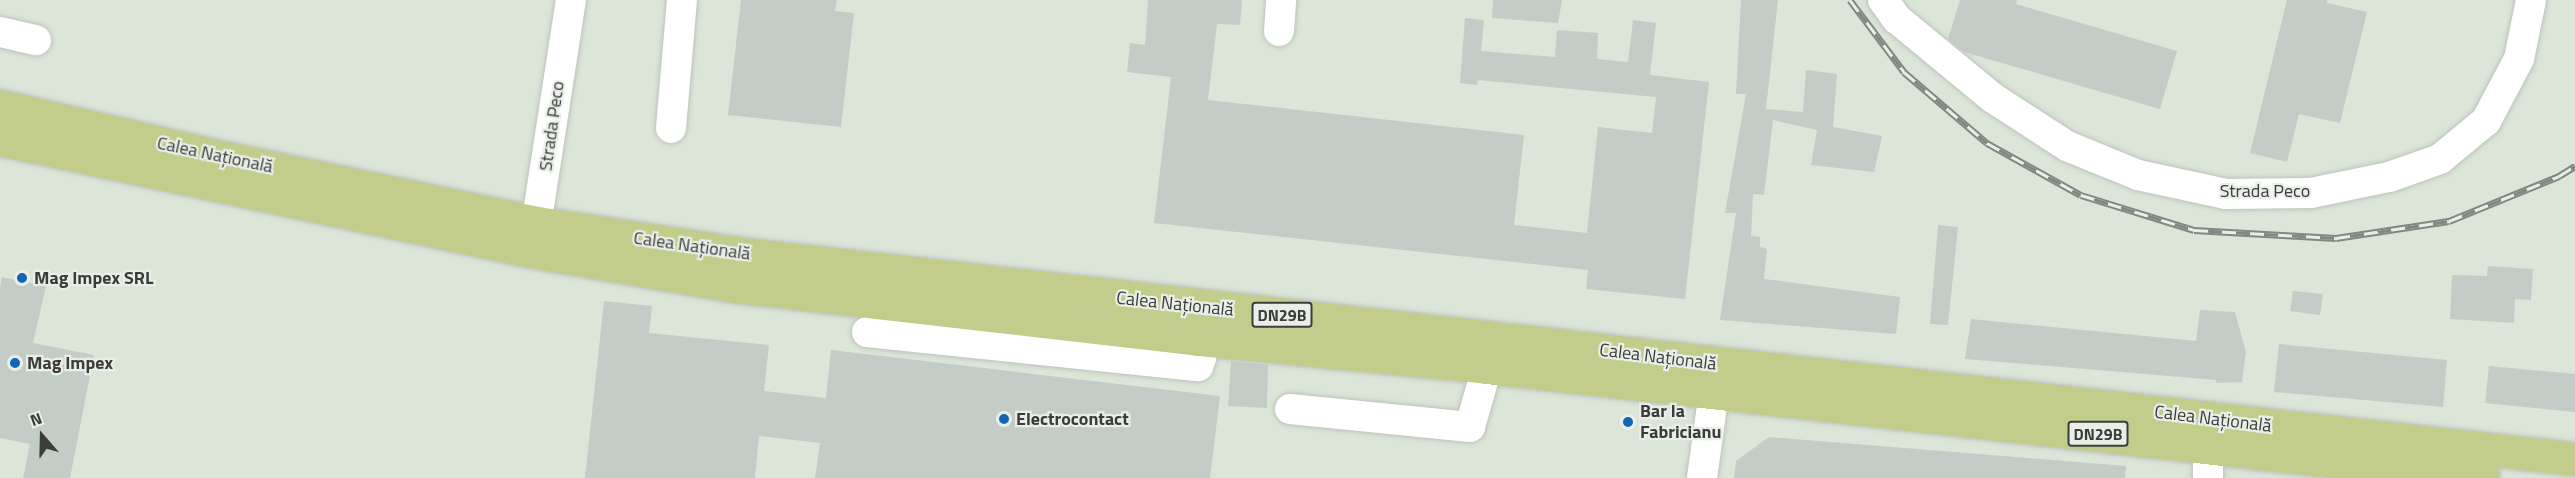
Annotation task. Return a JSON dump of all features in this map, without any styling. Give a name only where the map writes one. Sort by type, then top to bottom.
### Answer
[{"type":"main road","name":"Calea Națională","points":[[0,106],[211,155],[534,237],[736,285],[1198,339],[1487,368],[1716,379],[2575,459]]},
{"type":"main road","name":"Calea Națională","points":[[0,138],[534,237],[742,254],[1716,379],[2208,446],[2483,478]]},
{"type":"street","name":"Strada Peco","points":[[534,237],[571,0]]},
{"type":"street","points":[[671,128],[682,0]]},
{"type":"street","points":[[1279,31],[1281,0]]},
{"type":"street","name":"Strada Peco","points":[[1883,0],[1897,19],[1993,98],[2067,146],[2138,175],[2226,194],[2311,193],[2389,177],[2440,159],[2486,121],[2519,59],[2531,0]]},
{"type":"street","points":[[0,32],[36,40]]},
{"type":"street","points":[[867,332],[1198,366],[1201,358],[1198,339]]},
{"type":"street","points":[[1290,409],[1470,427],[1487,368]]},
{"type":"street","points":[[1702,478],[1716,379]]},
{"type":"street","points":[[2208,446],[2208,478]]},
{"type":"shaded area","points":[[0,0],[2575,0],[2575,478],[0,478]]},
{"type":"building","points":[[741,0],[837,0],[835,11],[854,13],[841,127],[728,115]]},
{"type":"building","points":[[1148,0],[1242,0],[1240,25],[1217,24],[1208,100],[1524,135],[1514,225],[1587,233],[1598,127],[1652,133],[1656,97],[1478,80],[1477,85],[1460,83],[1465,18],[1484,20],[1481,51],[1555,57],[1557,30],[1598,33],[1597,59],[1628,62],[1633,20],[1656,23],[1650,75],[1709,82],[1685,299],[1586,289],[1588,270],[1154,223],[1171,77],[1127,72],[1130,43],[1145,45]]},
{"type":"building","points":[[1493,0],[1562,0],[1558,23],[1492,18]]},
{"type":"building","points":[[1741,0],[1778,0],[1766,109],[1803,112],[1806,70],[1837,74],[1833,127],[1882,136],[1874,172],[1811,165],[1817,130],[1773,120],[1764,195],[1753,194],[1751,236],[1760,237],[1760,247],[1767,249],[1764,279],[1900,297],[1896,334],[1720,320],[1736,213],[1725,213],[1746,94],[1736,94]]},
{"type":"building","points":[[1960,0],[2017,0],[2016,4],[2177,51],[2160,109],[1964,52],[1948,39]]},
{"type":"building","points":[[2287,0],[2327,0],[2327,3],[2367,12],[2340,123],[2299,114],[2287,162],[2250,153]]},
{"type":"building","points":[[1938,225],[1958,227],[1948,325],[1930,324]]},
{"type":"building","points":[[2488,266],[2533,269],[2531,300],[2515,299],[2514,323],[2450,319],[2452,275],[2487,276]]},
{"type":"building","points":[[2,277],[46,286],[33,343],[94,355],[70,478],[23,478],[30,444],[0,438],[0,288]]},
{"type":"building","points":[[2293,291],[2323,294],[2320,315],[2290,311]]},
{"type":"building","name":"Electrocontact","points":[[604,301],[652,306],[649,333],[769,345],[764,391],[826,398],[831,350],[1220,396],[1210,478],[815,478],[820,443],[759,436],[755,478],[585,478]]},
{"type":"building","points":[[2200,310],[2235,312],[2246,352],[2242,382],[2216,383],[2216,380],[1965,359],[1971,319],[2196,341]]},
{"type":"building","points":[[2279,344],[2447,360],[2443,407],[2274,392]]},
{"type":"building","points":[[1231,361],[1268,365],[1267,408],[1228,406]]},
{"type":"building","points":[[2489,366],[2575,374],[2575,412],[2485,403]]},
{"type":"building","points":[[1769,437],[2126,466],[2125,478],[1734,478],[1736,461]]},
{"type":"railway","points":[[1850,0],[1904,72],[1987,143],[2081,195],[2194,230],[2336,238],[2449,221],[2559,176],[2575,166]]},
{"type":"place","name":"Mag Impex SRL","points":[[22,278]]},
{"type":"place","name":"Mag Impex","points":[[15,363]]},
{"type":"place","name":"Electrocontact","points":[[1004,419]]},
{"type":"place","name":"Bar la Fabricianu","points":[[1628,422]]}]
